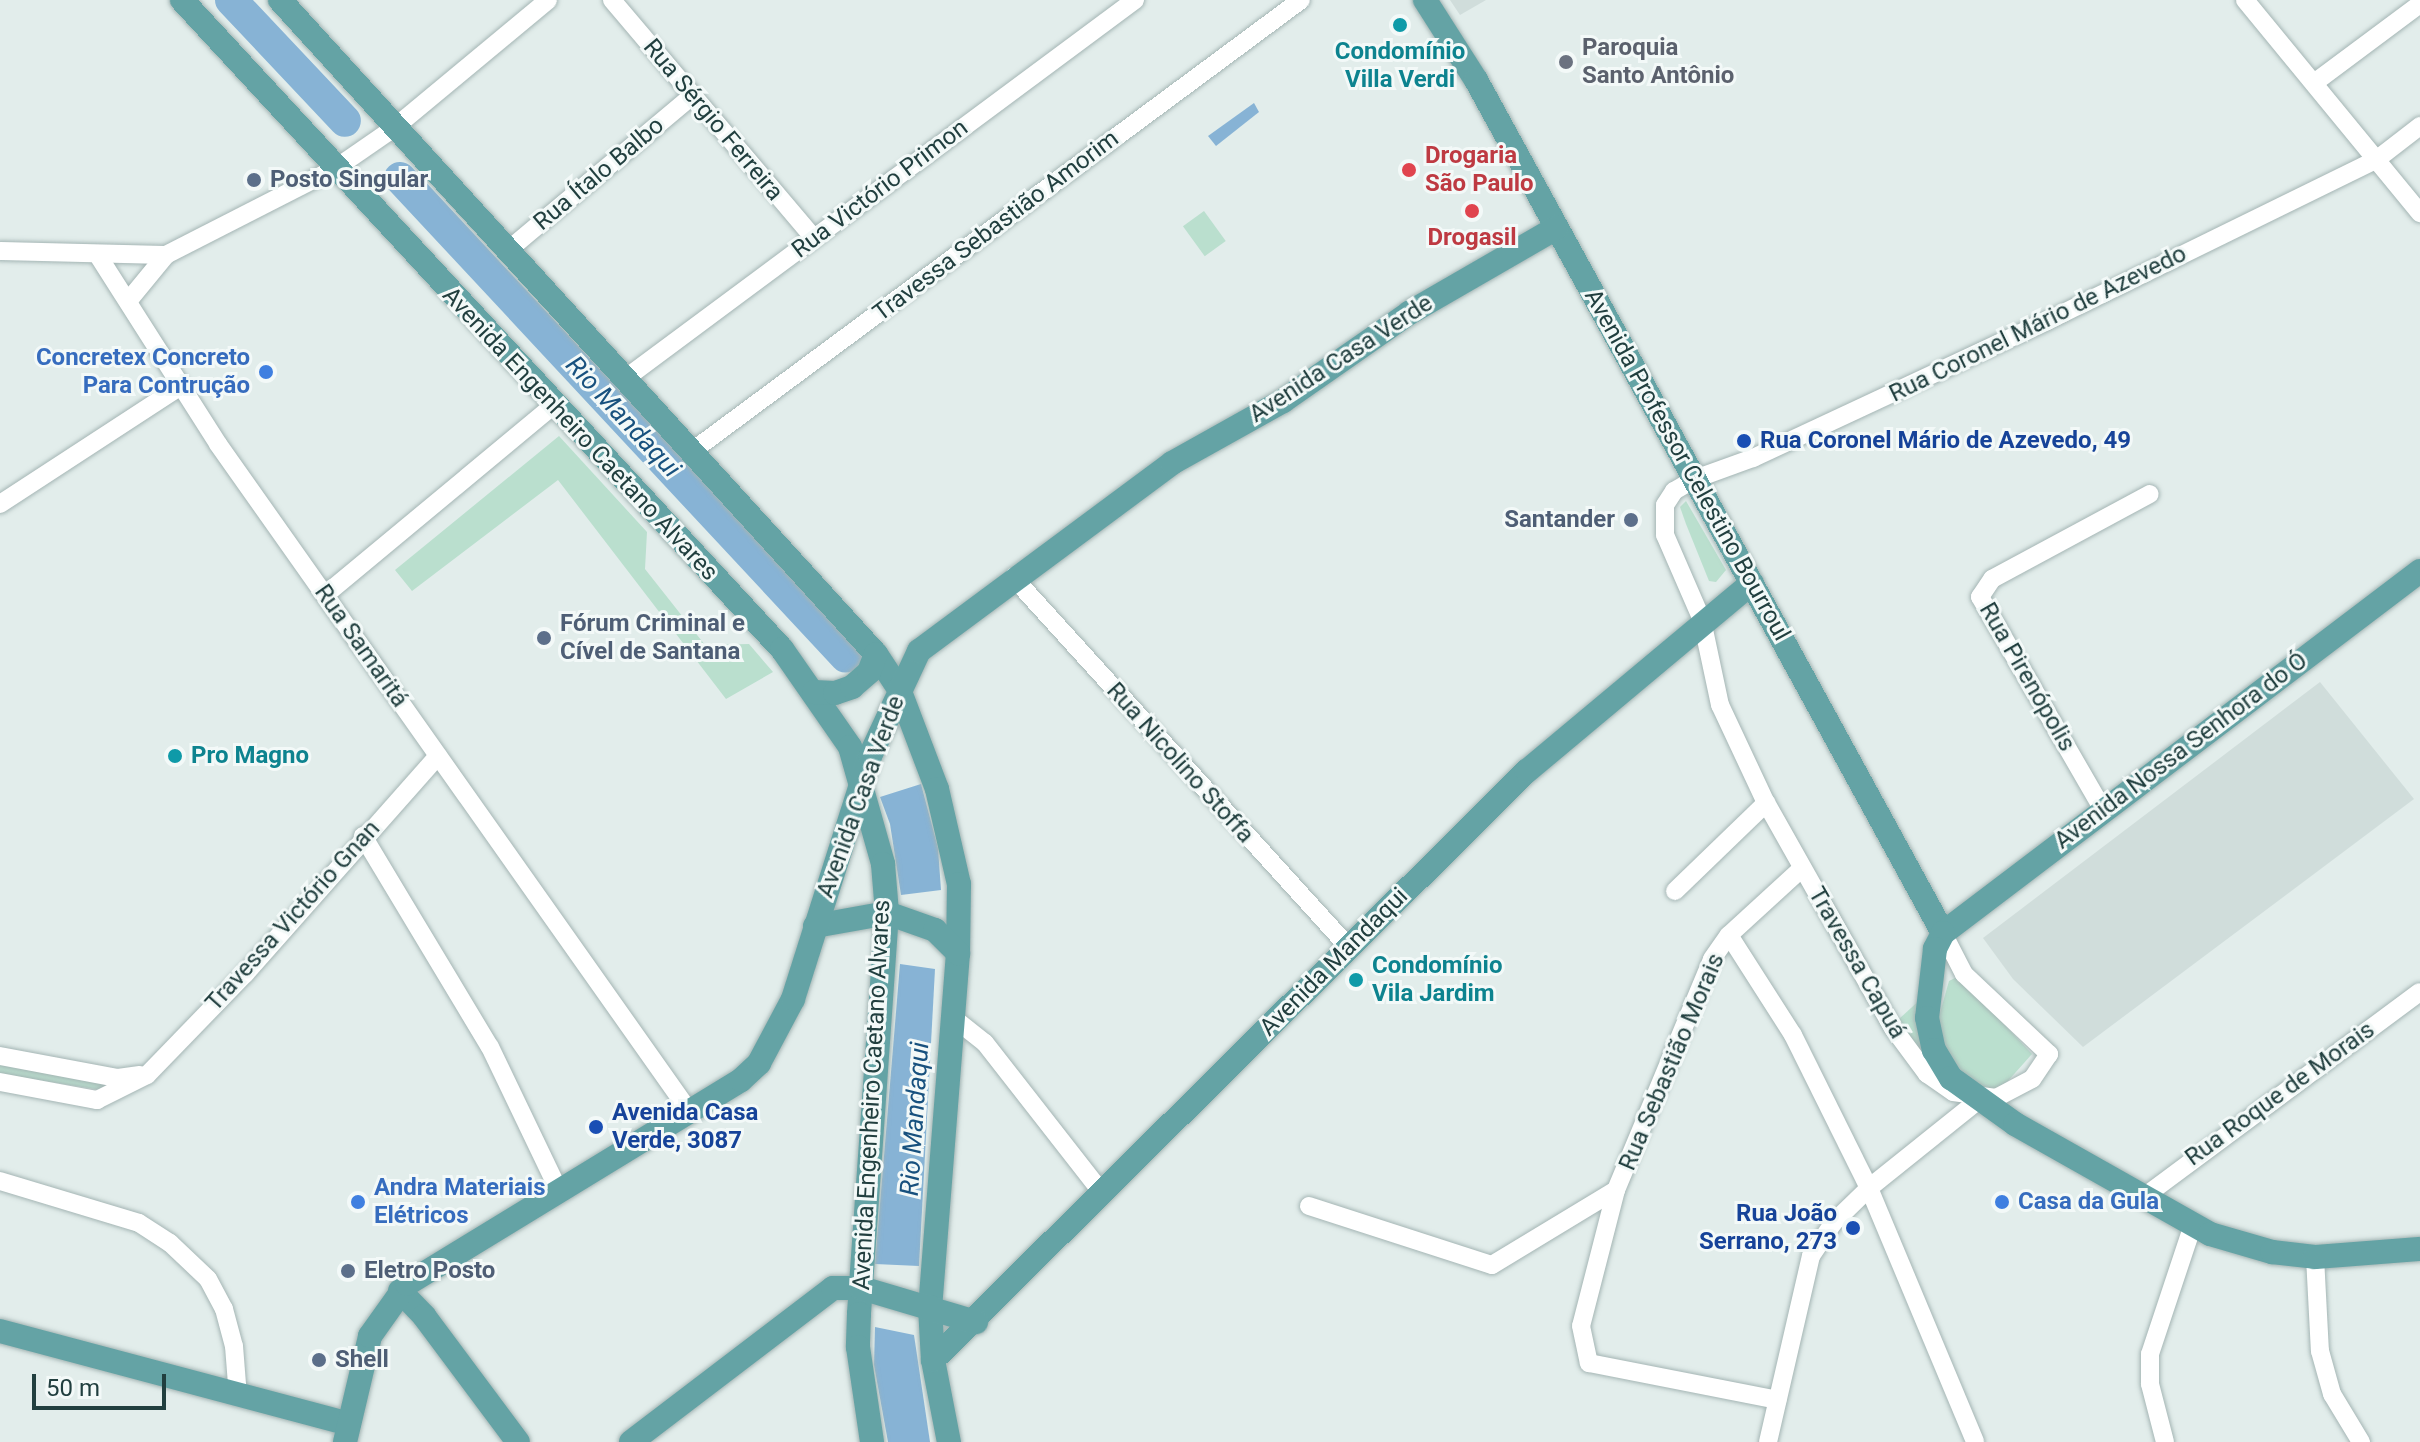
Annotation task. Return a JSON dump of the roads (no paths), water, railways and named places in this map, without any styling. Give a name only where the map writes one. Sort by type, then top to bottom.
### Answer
[{"type":"main road","name":"Avenida Engenheiro Caetano Alvares","points":[[182,0],[782,649],[850,747],[883,864],[887,913],[858,1347],[872,1442]]},
{"type":"main road","points":[[280,0],[506,252],[626,378],[876,654],[899,689],[937,789],[956,870],[958,953],[930,1307],[933,1360],[949,1442]]},
{"type":"main road","name":"Avenida Professor Celestino Bourroul","points":[[1425,0],[1476,80],[1943,933]]},
{"type":"main road","name":"Avenida Casa Verde","points":[[347,1433],[370,1336],[400,1291],[454,1251],[741,1080],[759,1063],[793,999],[862,781],[899,689],[919,651],[1013,577],[1172,463],[1283,401],[1409,313],[1556,228]]},
{"type":"main road","name":"Avenida Nossa Senhora do Ó","points":[[1943,933],[2102,808],[2420,571]]},
{"type":"main road","name":"Avenida Mandaqui","points":[[933,1360],[976,1322],[1527,771],[1702,620],[1752,583]]},
{"type":"main road","points":[[814,692],[835,693],[852,687],[869,672],[876,654]]},
{"type":"main road","points":[[815,926],[887,913],[935,930],[958,953]]},
{"type":"main road","name":"Travessa Capuá","points":[[1943,933],[1935,949],[1928,1033],[1951,1078],[1980,1099]]},
{"type":"main road","points":[[1980,1099],[2141,1199],[2235,1243],[2315,1257],[2420,1249]]},
{"type":"main road","points":[[631,1442],[833,1288],[861,1288],[976,1322]]},
{"type":"main road","points":[[400,1291],[424,1316],[518,1442]]},
{"type":"main road","points":[[0,1331],[238,1397],[347,1433]]},
{"type":"street","points":[[516,0],[529,16]]},
{"type":"street","points":[[129,300],[166,255],[336,168],[394,128],[548,0]]},
{"type":"street","name":"Rua Sérgio Ferreira","points":[[612,0],[691,97],[814,238]]},
{"type":"street","name":"Rua Victório Primon","points":[[626,378],[1135,0]]},
{"type":"street","name":"Travessa Sebastião Amorim","points":[[691,452],[1301,0]]},
{"type":"street","points":[[2271,0],[2250,6],[2420,213]]},
{"type":"street","points":[[2314,83],[2420,4]]},
{"type":"street","name":"Rua Ítalo Balbo","points":[[506,252],[691,97]]},
{"type":"street","name":"Rua Coronel Mário de Azevedo","points":[[1695,479],[1753,458],[2033,328],[2376,160],[2420,126]]},
{"type":"street","points":[[0,251],[99,257],[166,255]]},
{"type":"street","name":"Rua Samaritá","points":[[99,257],[181,386],[325,595],[689,1111]]},
{"type":"street","points":[[0,504],[181,386]]},
{"type":"street","points":[[325,595],[554,405]]},
{"type":"street","name":"Travessa Capuá","points":[[1695,479],[1674,491],[1662,516],[1673,556],[1702,620],[1720,705],[1766,803],[1893,1028],[1927,1074],[1953,1092],[1980,1099]]},
{"type":"street","name":"Rua Pirenópolis","points":[[2102,808],[1980,597],[1992,579],[2150,494]]},
{"type":"street","name":"Rua Nicolino Stoffa","points":[[1013,577],[1349,947]]},
{"type":"street","name":"Travessa Victório Gnan","points":[[0,1082],[97,1100],[147,1075],[245,974],[363,836],[438,756]]},
{"type":"street","points":[[1675,891],[1766,803]]},
{"type":"street","points":[[363,836],[490,1047],[558,1189]]},
{"type":"street","name":"Rua Sebastião Morais","points":[[1309,1206],[1492,1265],[1616,1190],[1712,959],[1729,935],[1802,868]]},
{"type":"street","points":[[1768,1442],[1811,1256],[1833,1223],[1869,1188],[1980,1099],[2010,1092],[2032,1079],[2050,1058],[1964,974],[1943,933]]},
{"type":"street","points":[[1729,935],[1793,1035],[1869,1188],[1975,1442]]},
{"type":"street","name":"Rua Roque de Morais","points":[[2141,1199],[2420,992]]},
{"type":"street","points":[[951,1016],[985,1043],[1102,1193]]},
{"type":"street","points":[[0,1056],[118,1078],[147,1075]]},
{"type":"street","points":[[0,1181],[139,1223],[170,1243],[208,1279],[224,1309],[234,1346],[238,1397]]},
{"type":"street","points":[[1616,1190],[1581,1326],[1589,1363],[1777,1400]]},
{"type":"street","points":[[2165,1442],[2150,1384],[2150,1354],[2193,1225]]},
{"type":"street","points":[[2315,1257],[2320,1351],[2332,1394],[2361,1442]]},
{"type":"water","points":[[1254,103],[1259,112],[1216,146],[1208,136]]},
{"type":"water","points":[[921,784],[938,848],[941,890],[901,895],[890,824],[880,797]]},
{"type":"water","points":[[900,964],[935,969],[919,1266],[875,1264]]},
{"type":"water","points":[[875,1327],[914,1335],[930,1442],[888,1442],[874,1365]]},
{"type":"waterway","name":"Rio Mandaqui","points":[[231,0],[345,121]]},
{"type":"waterway","name":"Rio Mandaqui","points":[[400,178],[846,657]]},
{"type":"place","name":"Condomínio Villa Verdi","points":[[1400,25]]},
{"type":"place","name":"Paroquia Santo Antônio","points":[[1566,62]]},
{"type":"place","name":"Drogaria São Paulo","points":[[1409,170]]},
{"type":"place","name":"Posto Singular","points":[[254,180]]},
{"type":"place","name":"Drogasil","points":[[1472,211]]},
{"type":"place","name":"Concretex Concreto Para Contrução","points":[[266,372]]},
{"type":"place","name":"Rua Coronel Mário de Azevedo, 49","points":[[1744,441]]},
{"type":"place","name":"Santander","points":[[1631,520]]},
{"type":"place","name":"Fórum Criminal e Cível de Santana","points":[[544,638]]},
{"type":"place","name":"Pro Magno","points":[[175,756]]},
{"type":"place","name":"Condomínio Vila Jardim","points":[[1356,980]]},
{"type":"place","name":"Avenida Casa Verde, 3087","points":[[596,1127]]},
{"type":"place","name":"Andra Materiais Elétricos","points":[[358,1202]]},
{"type":"place","name":"Casa da Gula","points":[[2002,1202]]},
{"type":"place","name":"Rua João Serrano, 273","points":[[1853,1228]]},
{"type":"place","name":"Eletro Posto","points":[[348,1271]]},
{"type":"place","name":"Shell","points":[[319,1360]]}]
